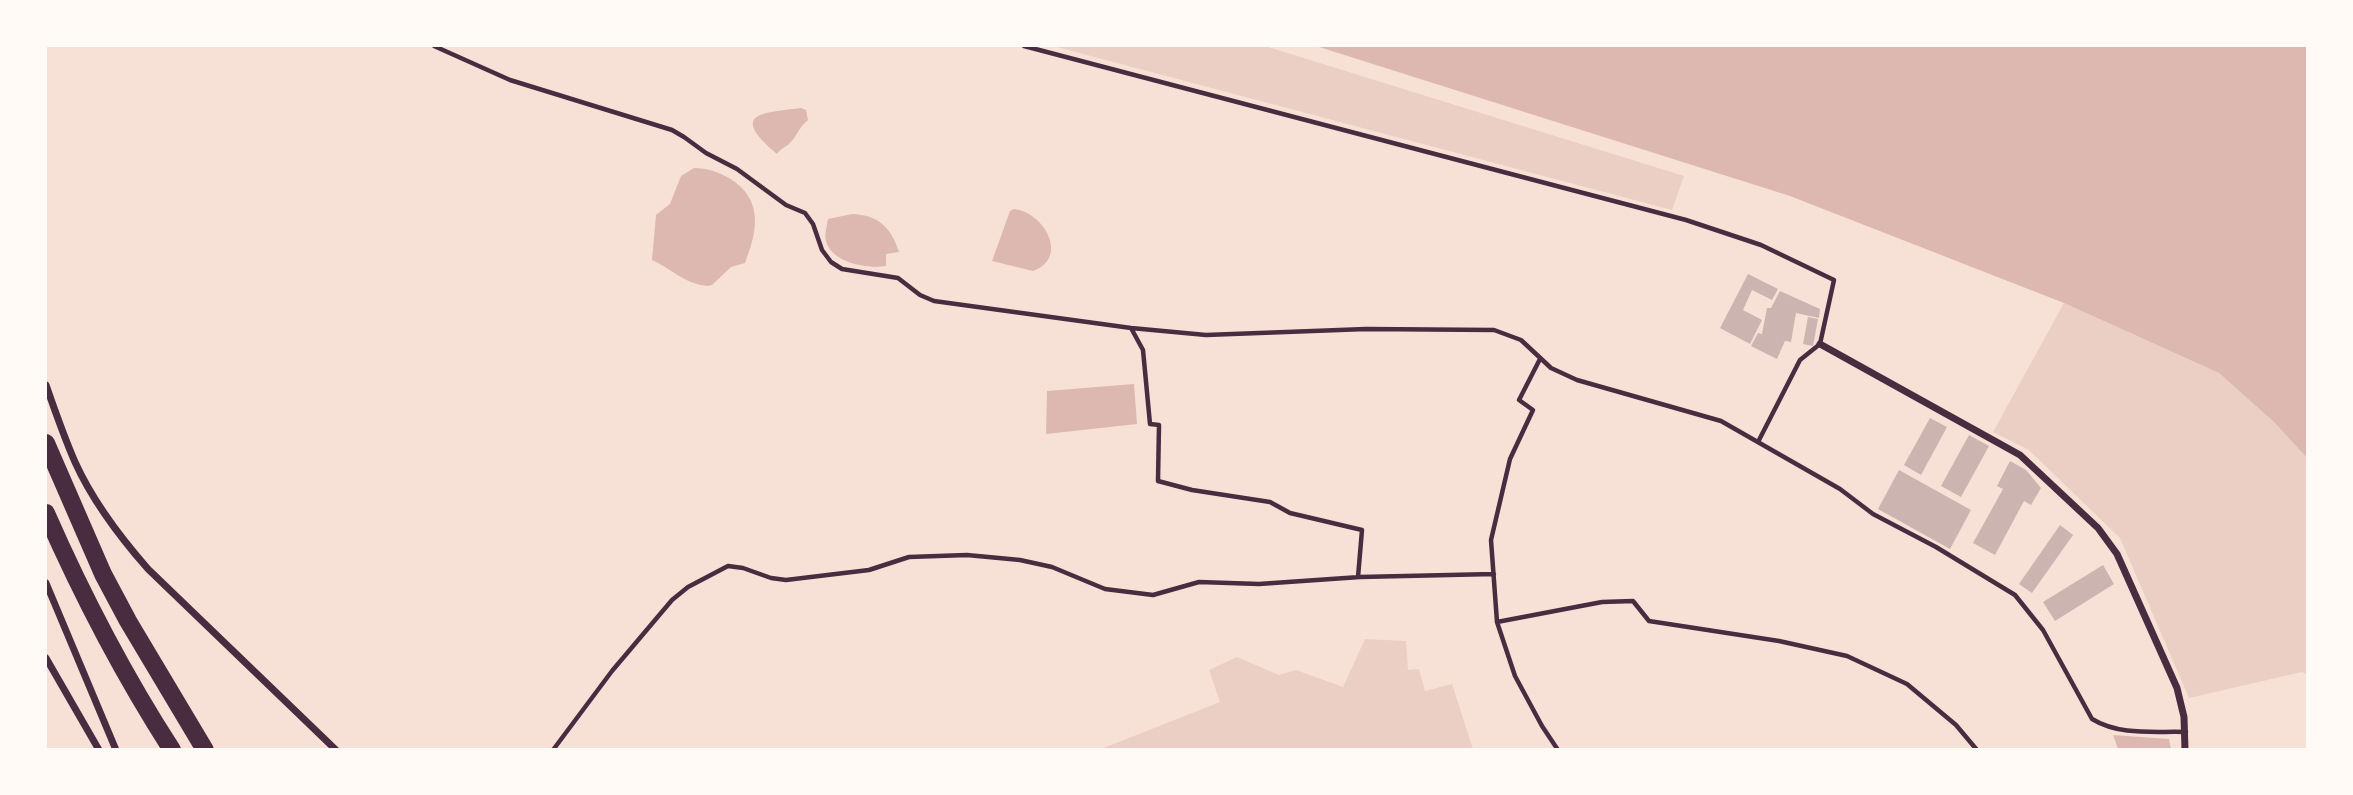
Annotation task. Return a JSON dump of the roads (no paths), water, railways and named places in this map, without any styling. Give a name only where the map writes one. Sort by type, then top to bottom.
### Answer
[{"type":"highway","points":[[46,443],[103,574],[205,750]]},
{"type":"highway","points":[[46,513],[97,623],[172,750]]},
{"type":"street","points":[[1820,344],[2020,454],[2098,528],[2117,554],[2177,688],[2186,732],[2185,750]]},
{"type":"street","points":[[46,385],[74,461],[99,506],[130,548],[148,569],[336,750]]},
{"type":"street","points":[[46,583],[116,750]]},
{"type":"street","points":[[46,657],[99,750]]},
{"type":"lane","points":[[434,46],[510,80],[672,130],[706,153],[737,169],[786,205],[805,213],[813,224],[822,250],[842,269],[898,278],[920,295],[934,301],[1131,328],[1206,335],[1366,329],[1494,330],[1507,333],[1521,340],[1540,359],[1563,375],[1721,421],[1840,489],[1873,514],[1936,547],[2015,595],[2043,630],[2092,719],[2117,730],[2186,732]]},
{"type":"lane","points":[[1024,46],[1673,216],[1761,245],[1834,280],[1820,344],[1800,360],[1758,443]]},
{"type":"lane","points":[[1131,328],[1143,350],[1150,424],[1159,425],[1158,481],[1192,490],[1269,502],[1290,513],[1362,530],[1358,577]]},
{"type":"lane","points":[[1540,359],[1519,400],[1533,410],[1510,459],[1491,540],[1497,622],[1515,676],[1558,750]]},
{"type":"lane","points":[[553,750],[612,671],[672,600],[688,587],[728,566],[786,580],[869,570],[909,557],[967,555],[1020,559],[1052,567],[1105,589],[1141,595],[1153,595],[1199,582],[1259,584],[1358,577],[1494,575]]},
{"type":"lane","points":[[1497,622],[1602,602],[1633,601],[1649,621],[1779,640],[1847,656],[1907,684],[1955,725],[1977,750]]}]
